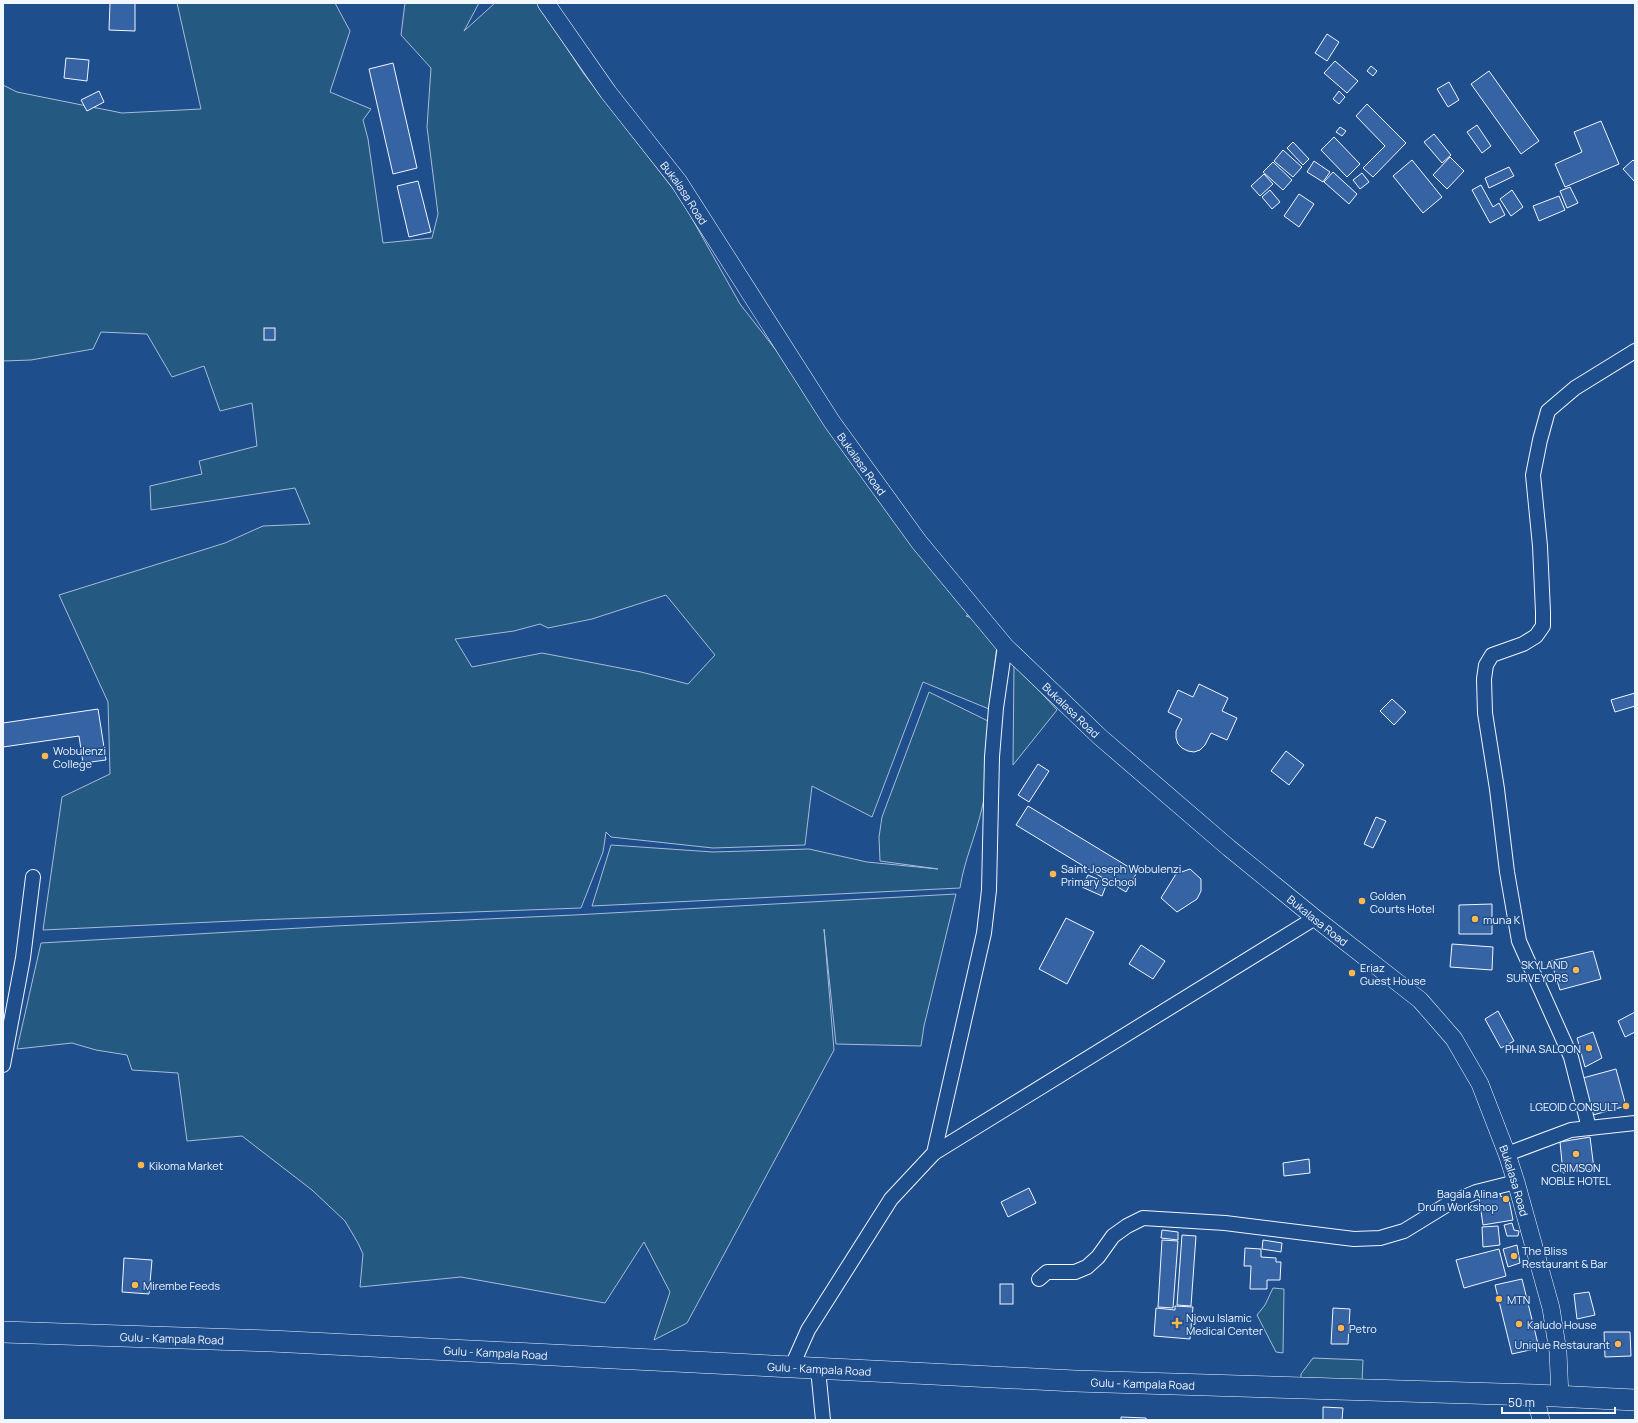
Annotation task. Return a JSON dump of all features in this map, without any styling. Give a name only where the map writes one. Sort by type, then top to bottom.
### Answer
[{"type":"main road","name":"Gulu - Kampala Road","points":[[3,1332],[272,1341],[612,1357],[666,1362],[792,1366],[818,1369],[1074,1381],[1635,1400]]},
{"type":"street","name":"Bukalasa Road","points":[[546,3],[608,92],[678,182],[832,422],[919,542],[1005,646],[1100,737],[1229,848],[1315,918],[1420,1000],[1454,1039],[1480,1084],[1507,1154],[1516,1182],[1551,1308],[1558,1352],[1560,1397]]},
{"type":"street","points":[[1589,1128],[1571,1057],[1519,941],[1507,872],[1497,789],[1485,713],[1484,680],[1486,665],[1492,655],[1523,644],[1536,636],[1543,626],[1540,546],[1533,475],[1548,411],[1575,388],[1635,351]]},
{"type":"street","points":[[934,1153],[984,933],[989,890],[992,757],[996,708],[1005,646]]},
{"type":"street","points":[[3,1065],[23,958],[33,877]]},
{"type":"street","points":[[792,1366],[808,1330],[892,1199],[934,1153],[1315,918]]},
{"type":"street","points":[[1507,1154],[1571,1130],[1635,1123]]},
{"type":"street","points":[[1039,1279],[1048,1272],[1075,1272],[1087,1267],[1098,1256],[1113,1236],[1127,1226],[1143,1218],[1224,1223],[1354,1239],[1380,1238],[1404,1231],[1448,1204],[1476,1192],[1516,1182]]},
{"type":"street","points":[[818,1369],[823,1420]]},
{"type":"street","points":[[1535,1396],[1541,1420]]},
{"type":"shaded area","points":[[177,3],[335,3],[350,31],[330,92],[371,109],[363,120],[368,139],[383,243],[432,238],[438,214],[427,127],[431,68],[401,35],[405,3],[479,3],[464,31],[495,3],[537,3],[584,74],[681,199],[740,304],[832,422],[973,611],[966,616],[986,623],[998,638],[989,709],[923,682],[872,817],[812,786],[805,845],[713,848],[611,837],[606,832],[603,852],[581,908],[255,920],[43,930],[62,797],[110,774],[108,702],[59,595],[225,543],[263,526],[310,524],[295,488],[151,510],[150,486],[202,474],[199,461],[257,446],[252,403],[220,411],[204,366],[172,377],[147,334],[101,332],[93,349],[31,360],[3,361],[3,85],[17,92],[122,113],[201,109]],"holes":[[[666,595],[715,655],[688,684],[641,672],[542,653],[472,667],[455,639],[514,631],[540,624],[548,628],[592,619]]]},
{"type":"shaded area","points":[[1014,663],[1057,710],[1013,765]]},
{"type":"shaded area","points":[[929,692],[990,722],[987,776],[984,797],[964,868],[960,888],[592,906],[611,845],[713,852],[809,849],[867,862],[938,869],[880,861],[879,837],[882,817]]},
{"type":"shaded area","points":[[956,894],[924,1026],[921,1046],[836,1044],[824,929],[834,1050],[687,1323],[654,1340],[670,1292],[644,1242],[605,1303],[461,1277],[360,1287],[363,1254],[358,1243],[345,1221],[312,1190],[242,1136],[187,1141],[178,1073],[132,1070],[127,1055],[96,1050],[72,1043],[17,1049],[41,943],[335,926],[574,915]]},
{"type":"shaded area","points":[[1273,1288],[1284,1289],[1283,1353],[1276,1352],[1257,1315],[1265,1305]]},
{"type":"shaded area","points":[[1313,1358],[1363,1360],[1362,1382],[1301,1379],[1301,1374]]},
{"type":"building","points":[[110,3],[135,3],[135,31],[109,30]]},
{"type":"building","points":[[1327,34],[1339,42],[1327,61],[1315,53]]},
{"type":"building","points":[[66,58],[89,60],[87,81],[64,78]]},
{"type":"building","points":[[1335,61],[1358,81],[1347,93],[1324,73]]},
{"type":"building","points":[[393,63],[417,168],[393,174],[369,69]]},
{"type":"building","points":[[1371,66],[1377,71],[1373,76],[1367,71]]},
{"type":"building","points":[[1489,71],[1539,141],[1521,154],[1471,84]]},
{"type":"building","points":[[1449,82],[1459,100],[1448,107],[1437,89]]},
{"type":"building","points":[[99,91],[104,102],[87,111],[81,100]]},
{"type":"building","points":[[1339,91],[1345,97],[1339,104],[1333,99]]},
{"type":"building","points":[[1367,104],[1406,143],[1373,177],[1363,168],[1385,146],[1356,116]]},
{"type":"building","points":[[1601,121],[1619,164],[1565,187],[1555,164],[1582,152],[1574,132]]},
{"type":"building","points":[[1477,125],[1491,146],[1482,153],[1467,132]]},
{"type":"building","points":[[1340,127],[1346,131],[1342,136],[1336,132]]},
{"type":"building","points":[[1434,134],[1451,155],[1442,163],[1424,142]]},
{"type":"building","points":[[1334,137],[1360,164],[1347,177],[1321,150]]},
{"type":"building","points":[[1293,142],[1309,159],[1303,165],[1287,148]]},
{"type":"building","points":[[1283,150],[1302,167],[1293,177],[1274,161]]},
{"type":"building","points":[[1450,157],[1464,171],[1447,189],[1433,175]]},
{"type":"building","points":[[1412,160],[1442,197],[1423,213],[1393,176]]},
{"type":"building","points":[[1633,160],[1635,162],[1635,182],[1623,169]]},
{"type":"building","points":[[1314,161],[1330,172],[1323,182],[1307,172]]},
{"type":"building","points":[[1273,162],[1292,180],[1283,190],[1263,172]]},
{"type":"building","points":[[1509,167],[1514,176],[1489,188],[1485,178]]},
{"type":"building","points":[[1333,172],[1357,194],[1349,204],[1324,182]]},
{"type":"building","points":[[1362,173],[1369,182],[1360,189],[1353,180]]},
{"type":"building","points":[[1264,174],[1273,184],[1260,196],[1251,186]]},
{"type":"building","points":[[418,181],[431,232],[409,237],[397,186]]},
{"type":"building","points":[[1481,185],[1493,207],[1499,203],[1505,215],[1490,223],[1472,190]]},
{"type":"building","points":[[1570,187],[1578,203],[1567,208],[1560,191]]},
{"type":"building","points":[[1270,190],[1280,202],[1272,209],[1262,197]]},
{"type":"building","points":[[1512,190],[1523,207],[1511,216],[1500,199]]},
{"type":"building","points":[[1299,194],[1314,204],[1299,227],[1284,216]]},
{"type":"building","points":[[1559,196],[1565,210],[1539,221],[1533,206]]},
{"type":"building","points":[[264,328],[275,328],[275,340],[264,340]]},
{"type":"building","points":[[1199,684],[1228,698],[1222,711],[1237,718],[1227,740],[1211,733],[1205,745],[1200,750],[1194,752],[1182,748],[1178,744],[1176,731],[1182,719],[1168,712],[1178,690],[1193,697]]},
{"type":"building","points":[[1635,693],[1635,706],[1615,712],[1611,700]]},
{"type":"building","points":[[1392,699],[1406,712],[1394,725],[1380,711]]},
{"type":"building","points":[[98,709],[106,760],[83,763],[79,736],[3,747],[3,723]]},
{"type":"building","points":[[1286,751],[1304,765],[1289,785],[1271,771]]},
{"type":"building","points":[[1038,764],[1049,771],[1029,802],[1018,795]]},
{"type":"building","points":[[1028,806],[1137,872],[1126,892],[1016,825]]},
{"type":"building","points":[[1376,817],[1386,821],[1373,848],[1364,844]]},
{"type":"building","points":[[1190,869],[1201,879],[1201,891],[1197,899],[1177,912],[1161,898],[1176,874]]},
{"type":"building","points":[[1088,875],[1107,883],[1102,896],[1082,887]]},
{"type":"building","name":"muna K","points":[[1492,904],[1492,934],[1459,934],[1459,905]]},
{"type":"building","points":[[1066,918],[1094,932],[1067,984],[1039,969]]},
{"type":"building","points":[[1452,944],[1493,947],[1492,970],[1450,967]]},
{"type":"building","points":[[1141,945],[1165,961],[1153,979],[1129,964]]},
{"type":"building","name":"SKYLAND SURVEYORS","points":[[1593,951],[1601,979],[1560,990],[1551,961]]},
{"type":"building","points":[[1498,1011],[1514,1041],[1501,1048],[1485,1019]]},
{"type":"building","points":[[1635,1012],[1635,1032],[1625,1037],[1618,1021]]},
{"type":"building","name":"PHINA SALOON","points":[[1593,1032],[1602,1058],[1585,1067],[1577,1038]]},
{"type":"building","points":[[1616,1069],[1626,1106],[1593,1115],[1583,1078]]},
{"type":"building","points":[[1590,1137],[1594,1169],[1563,1173],[1560,1142]]},
{"type":"building","points":[[1309,1159],[1310,1173],[1284,1176],[1283,1163]]},
{"type":"building","points":[[1029,1188],[1036,1203],[1008,1217],[1001,1202]]},
{"type":"building","points":[[1500,1191],[1501,1197],[1508,1195],[1513,1220],[1483,1225],[1479,1198]]},
{"type":"building","points":[[1512,1223],[1514,1230],[1519,1231],[1518,1236],[1507,1236],[1504,1225]]},
{"type":"building","points":[[1498,1226],[1500,1245],[1483,1247],[1482,1227]]},
{"type":"building","points":[[1162,1230],[1178,1232],[1178,1240],[1161,1238]]},
{"type":"building","points":[[1182,1235],[1196,1236],[1191,1306],[1177,1305]]},
{"type":"building","points":[[1162,1240],[1178,1241],[1173,1308],[1158,1307]]},
{"type":"building","points":[[1263,1240],[1282,1243],[1281,1252],[1262,1249]]},
{"type":"building","points":[[1517,1245],[1520,1263],[1508,1267],[1503,1249]]},
{"type":"building","points":[[1245,1248],[1261,1249],[1261,1257],[1276,1258],[1276,1262],[1281,1262],[1280,1280],[1267,1280],[1267,1289],[1250,1289],[1251,1266],[1244,1266]]},
{"type":"building","points":[[1499,1249],[1506,1276],[1464,1288],[1456,1260]]},
{"type":"building","points":[[124,1258],[152,1260],[149,1294],[122,1292]]},
{"type":"building","name":"Kaludo House","points":[[1522,1279],[1539,1348],[1512,1354],[1495,1285]]},
{"type":"building","points":[[1000,1284],[1013,1284],[1013,1304],[1000,1304]]},
{"type":"building","points":[[1589,1292],[1595,1315],[1577,1319],[1574,1294]]},
{"type":"building","points":[[1175,1306],[1193,1307],[1190,1339],[1154,1336],[1156,1308],[1175,1310]]},
{"type":"building","points":[[1333,1308],[1350,1309],[1348,1344],[1331,1344]]},
{"type":"building","name":"Unique Restaurant","points":[[1604,1332],[1630,1332],[1631,1356],[1605,1357]]},
{"type":"building","points":[[1323,1407],[1343,1408],[1342,1420],[1323,1420]]},
{"type":"building","points":[[1121,1417],[1146,1418],[1146,1420],[1121,1420]]},
{"type":"place","name":"Wobulenzi College","points":[[45,756]]},
{"type":"place","name":"Saint Joseph Wobulenzi Primary School","points":[[1053,874]]},
{"type":"place","name":"Golden Courts Hotel","points":[[1362,901]]},
{"type":"place","name":"muna K","points":[[1475,919]]},
{"type":"place","name":"SKYLAND SURVEYORS","points":[[1576,970]]},
{"type":"place","name":"Eriaz Guest House","points":[[1352,973]]},
{"type":"place","name":"PHINA SALOON","points":[[1589,1048]]},
{"type":"place","name":"LGEOID CONSULT","points":[[1626,1106]]},
{"type":"place","name":"CRIMSON NOBLE HOTEL","points":[[1576,1154]]},
{"type":"place","name":"Kikoma Market","points":[[141,1165]]},
{"type":"place","name":"Bagala Alina Drum Workshop","points":[[1506,1199]]},
{"type":"place","name":"The Bliss Restaurant & Bar","points":[[1514,1256]]},
{"type":"place","name":"Mirembe Feeds","points":[[135,1285]]},
{"type":"place","name":"MTN","points":[[1499,1299]]},
{"type":"place","name":"Njovu Islamic Medical Center","points":[[1177,1323]]},
{"type":"place","name":"Kaludo House","points":[[1519,1324]]},
{"type":"place","name":"Petro","points":[[1341,1328]]},
{"type":"place","name":"Unique Restaurant","points":[[1618,1344]]}]
